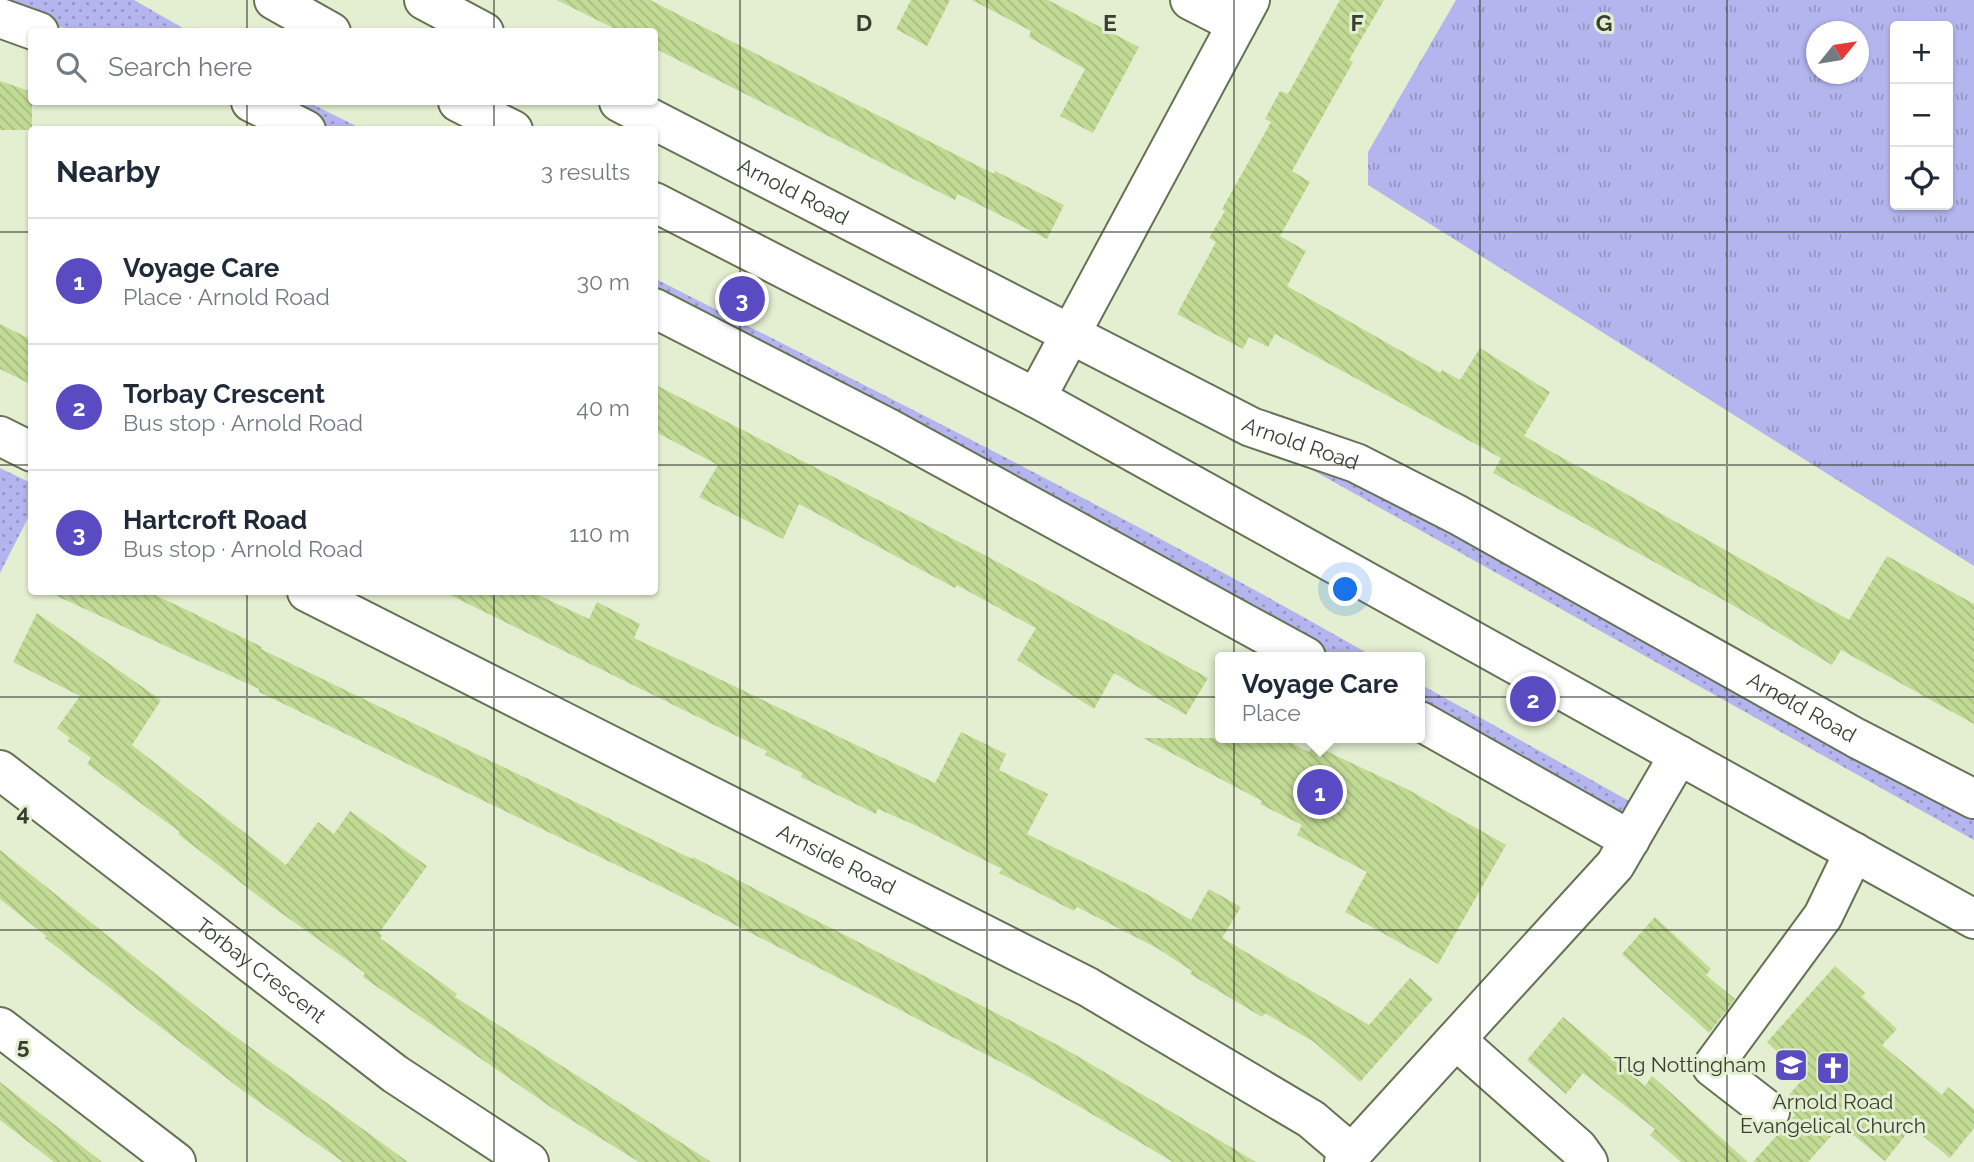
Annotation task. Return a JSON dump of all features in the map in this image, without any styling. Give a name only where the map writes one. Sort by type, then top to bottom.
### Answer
[{"type":"street","points":[[274,0],[324,28]]},
{"type":"street","points":[[424,0],[476,28]]},
{"type":"street","points":[[1036,398],[1243,12],[1190,0]]},
{"type":"street","points":[[0,18],[28,28]]},
{"type":"street","points":[[257,105],[298,126]]},
{"type":"street","points":[[464,105],[505,126]]},
{"type":"street","name":"Arnold Road","points":[[625,105],[1251,427],[1356,463],[1458,515],[1856,738],[1974,799]]},
{"type":"street","points":[[658,204],[1036,398],[1974,919]]},
{"type":"street","points":[[658,311],[888,428],[1297,652]]},
{"type":"street","points":[[0,436],[28,450]]},
{"type":"street","name":"Arnside Road","points":[[313,595],[1088,987],[1311,1119],[1348,1158]]},
{"type":"street","points":[[1425,724],[1629,840]]},
{"type":"street","points":[[1348,1158],[1615,865],[1679,755]]},
{"type":"street","name":"Torbay Crescent","points":[[0,770],[395,1074],[528,1162]]},
{"type":"street","points":[[1770,1112],[1712,1067],[1823,916],[1854,852]]},
{"type":"street","points":[[0,1027],[176,1162]]},
{"type":"street","points":[[1456,1040],[1578,1148],[1588,1162]]},
{"type":"green space","points":[[0,0],[134,0],[183,28],[65,28]]},
{"type":"green space","points":[[1456,0],[1974,0],[1974,566],[1368,185],[1368,152]]},
{"type":"green space","points":[[271,105],[314,105],[356,126],[311,126]]},
{"type":"green space","points":[[658,280],[1107,510],[1365,652],[1320,652],[1013,480],[658,302]]},
{"type":"green space","points":[[1273,448],[1358,478],[1974,817],[1974,840]]},
{"type":"green space","points":[[0,468],[28,482],[28,518],[0,573]]},
{"type":"green space","points":[[1425,687],[1631,802],[1624,814],[1593,806],[1425,711]]},
{"type":"building","points":[[557,0],[650,0],[994,174],[995,171],[1064,205],[1047,239],[958,194],[955,200],[658,50],[658,28],[613,28]]},
{"type":"building","points":[[911,0],[950,0],[927,46],[896,29]]},
{"type":"building","points":[[972,0],[1048,0],[1139,47],[1093,133],[1060,116],[1085,69],[1029,37],[1031,31]]},
{"type":"building","points":[[1340,0],[1384,0],[1349,60],[1353,62],[1292,171],[1310,182],[1280,236],[1306,251],[1287,286],[1440,373],[1442,370],[1460,380],[1480,348],[1550,392],[1524,436],[1849,620],[1887,556],[1974,604],[1974,724],[1841,650],[1832,665],[1736,607],[1493,473],[1501,458],[1275,334],[1268,347],[1249,337],[1243,349],[1177,314],[1216,242],[1209,238],[1225,211],[1222,209],[1271,122],[1265,119],[1280,91],[1288,94]]},
{"type":"building","points":[[0,81],[28,91],[28,105],[32,105],[32,126],[28,126],[28,130],[0,130]]},
{"type":"building","points":[[0,324],[28,338],[28,383],[0,369]]},
{"type":"building","points":[[658,386],[992,559],[1208,678],[1186,715],[1114,673],[1094,709],[1017,660],[1036,628],[957,585],[955,588],[799,504],[783,539],[699,497],[718,465],[658,433]]},
{"type":"building","points":[[55,595],[154,595],[187,610],[262,647],[261,649],[692,859],[693,857],[965,997],[1067,1050],[1256,1162],[1173,1162],[1024,1074],[666,889],[259,692],[259,689]]},
{"type":"building","points":[[450,595],[538,595],[589,619],[597,602],[640,624],[634,638],[935,783],[961,732],[1006,754],[999,770],[1048,794],[1027,834],[1145,893],[1191,920],[1209,889],[1241,907],[1222,938],[1369,1025],[1410,978],[1433,999],[1360,1082],[1314,1042],[1265,1013],[1262,1017],[1190,974],[1192,971],[1157,948],[1077,907],[1074,911],[999,873],[1002,869],[917,826],[878,809],[876,814],[801,777],[802,773],[765,755],[767,751]]},
{"type":"building","points":[[37,613],[161,700],[132,745],[286,865],[318,822],[334,834],[350,811],[427,866],[379,933],[382,935],[380,938],[457,994],[455,997],[711,1162],[639,1162],[555,1110],[363,977],[365,973],[270,905],[178,834],[180,832],[87,764],[91,758],[68,741],[70,738],[57,728],[80,696],[13,662]]},
{"type":"building","points":[[1143,738],[1215,738],[1215,743],[1291,743],[1309,752],[1313,745],[1409,790],[1506,845],[1438,964],[1345,912],[1367,872],[1297,835],[1302,825],[1260,804],[1262,801]]},
{"type":"building","points":[[0,850],[221,1026],[408,1162],[343,1162],[242,1090],[45,938],[46,936],[0,899]]},
{"type":"building","points":[[1655,917],[1711,969],[1706,975],[1735,999],[1709,1033],[1622,954]]},
{"type":"building","points":[[1835,966],[1865,993],[1862,997],[1897,1029],[1882,1045],[1942,1095],[1948,1087],[1974,1109],[1974,1128],[1950,1158],[1912,1127],[1885,1161],[1841,1125],[1808,1162],[1753,1162],[1795,1115],[1786,1098],[1805,1077],[1767,1042]]},
{"type":"building","points":[[1563,1017],[1645,1086],[1652,1076],[1748,1162],[1681,1162],[1650,1135],[1655,1129],[1583,1073],[1566,1094],[1527,1060]]},
{"type":"building","points":[[0,1082],[102,1162],[54,1162],[0,1120]]},
{"type":"place","name":"Hartcroft Road","points":[[742,299]]},
{"type":"place","name":"Torbay Crescent","points":[[1533,699]]},
{"type":"place","name":"Voyage Care","points":[[1320,792]]},
{"type":"place","name":"Tlg Nottingham","points":[[1791,1065]]},
{"type":"place","name":"Arnold Road Evangelical Church","points":[[1833,1068]]}]
